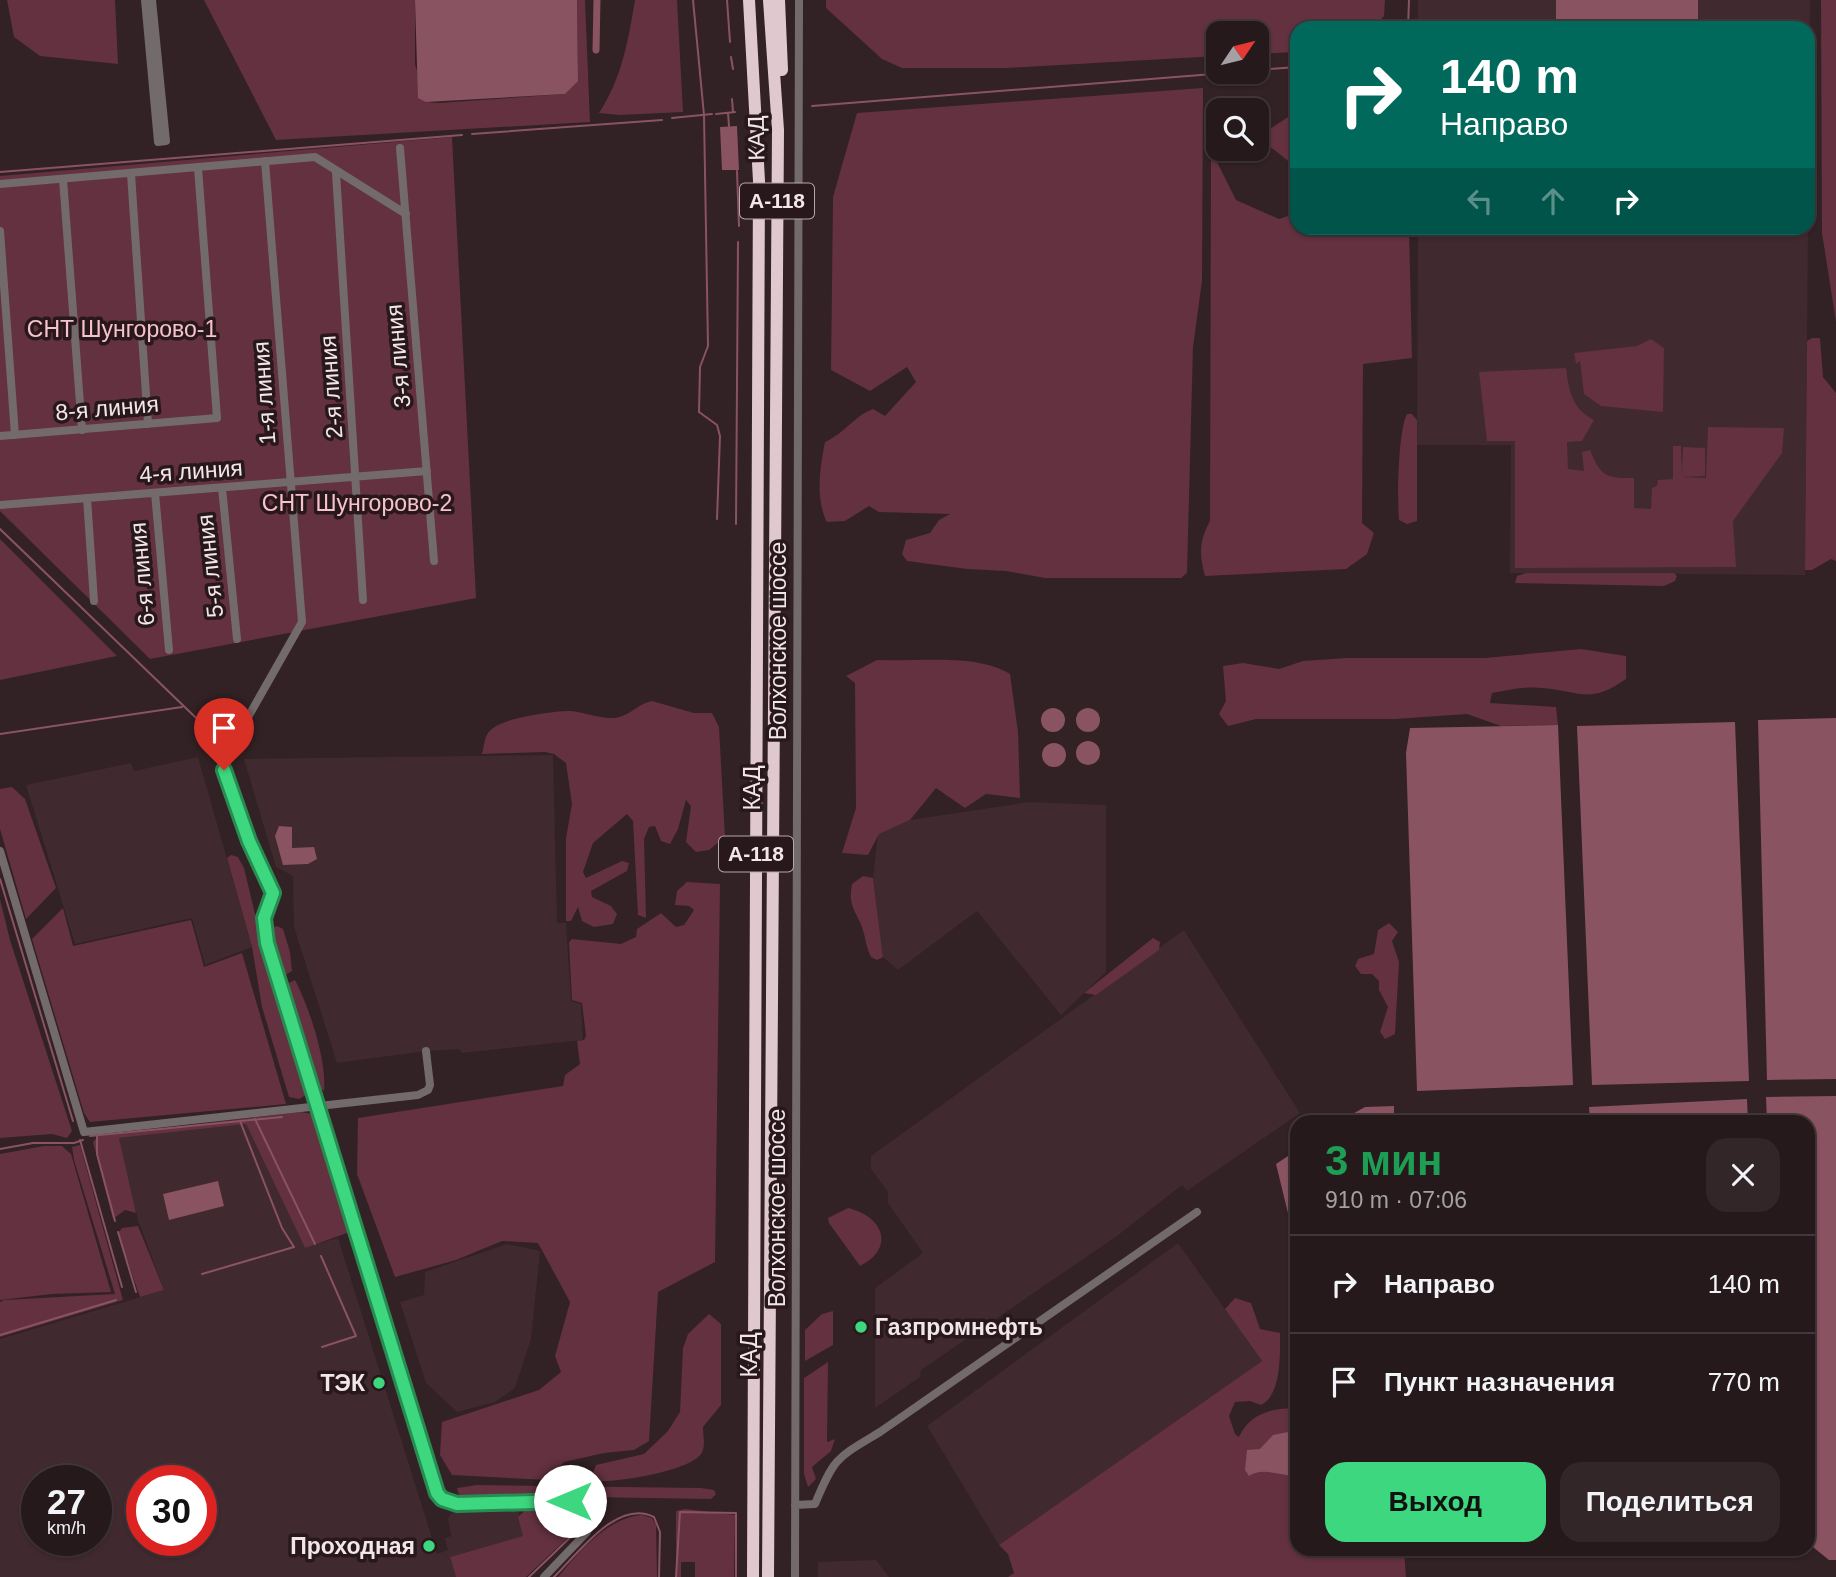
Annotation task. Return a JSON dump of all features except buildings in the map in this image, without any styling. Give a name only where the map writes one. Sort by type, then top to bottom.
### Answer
[{"type":"highway","name":"КАД","points":[[749,0],[759,181],[753,1577]]},
{"type":"highway","name":"КАД","points":[[768,1577],[778,130],[769,0]]},
{"type":"highway","points":[[778,130],[782,77],[779,0]]},
{"type":"street","points":[[145,0],[162,142],[152,0]]},
{"type":"street","name":"Волхонское шоссе","points":[[795,1577],[799,0]]},
{"type":"street","name":"3-я линия","points":[[400,148],[434,561]]},
{"type":"street","points":[[0,184],[315,157],[336,173],[406,214]]},
{"type":"street","name":"1-я линия","points":[[265,161],[302,622],[226,756],[224,770],[251,846],[273,893],[264,926],[317,1105]]},
{"type":"street","name":"8-я линия","points":[[0,436],[217,418],[198,168]]},
{"type":"street","name":"2-я линия","points":[[336,173],[363,600]]},
{"type":"street","points":[[131,174],[148,424]]},
{"type":"street","points":[[64,179],[82,430]]},
{"type":"street","points":[[0,231],[15,435]]},
{"type":"street","name":"4-я линия","points":[[0,505],[427,471]]},
{"type":"street","name":"5-я линия","points":[[222,488],[237,639]]},
{"type":"street","name":"6-я линия","points":[[155,493],[169,650]]},
{"type":"street","points":[[87,498],[94,601]]},
{"type":"street","points":[[0,851],[84,1132],[424,1093],[430,1085],[426,1051]]},
{"type":"street","points":[[317,1105],[437,1493],[442,1499],[457,1504],[570,1501],[579,1504],[588,1517],[587,1532],[544,1577]]},
{"type":"street","points":[[795,1505],[815,1504],[830,1468],[840,1455],[880,1432],[1197,1212]]},
{"type":"shaded area","points":[[415,0],[577,0],[578,81],[565,94],[426,102],[418,98]]},
{"type":"shaded area","points":[[1418,0],[1810,0],[1810,21],[1418,21]]},
{"type":"shaded area","points":[[1556,0],[1698,0],[1698,21],[1556,21]]},
{"type":"shaded area","points":[[737,126],[739,170],[722,170],[720,127]]},
{"type":"shaded area","points":[[1418,235],[1808,235],[1805,575],[1510,573],[1511,445],[1417,445]]},
{"type":"shaded area","points":[[1053,708],[1061,712],[1065,720],[1061,728],[1053,732],[1045,728],[1041,720],[1045,712]]},
{"type":"shaded area","points":[[1088,708],[1096,712],[1100,720],[1096,728],[1088,732],[1080,728],[1076,720],[1080,712]]},
{"type":"shaded area","points":[[1836,718],[1836,1079],[1767,1080],[1758,720]]},
{"type":"shaded area","points":[[1735,722],[1749,1081],[1592,1085],[1577,726]]},
{"type":"shaded area","points":[[1558,725],[1573,1085],[1417,1091],[1406,753],[1410,728]]},
{"type":"shaded area","points":[[1088,741],[1096,745],[1100,753],[1096,761],[1088,765],[1080,761],[1076,753],[1080,745]]},
{"type":"shaded area","points":[[1054,743],[1062,747],[1066,755],[1062,763],[1054,767],[1046,763],[1042,755],[1046,747]]},
{"type":"shaded area","points":[[553,755],[557,923],[566,923],[571,1001],[581,1004],[583,1040],[462,1053],[459,1049],[426,1051],[337,1063],[294,927],[293,876],[276,867],[244,759]]},
{"type":"shaded area","points":[[198,757],[252,947],[205,965],[192,918],[75,944],[26,785],[131,763],[134,771]]},
{"type":"shaded area","points":[[1029,802],[1106,805],[1106,972],[1061,1015],[977,911],[898,970],[883,957],[873,878],[878,834],[910,820]]},
{"type":"shaded area","points":[[279,826],[292,827],[292,848],[314,847],[317,859],[308,864],[283,865],[275,836]]},
{"type":"shaded area","points":[[1184,930],[1300,1113],[1290,1115],[1290,1120],[1187,1191],[1182,1185],[1117,1236],[921,1370],[920,1377],[875,1408],[875,1288],[923,1253],[888,1203],[888,1192],[871,1169],[871,1156]]},
{"type":"shaded area","points":[[1836,1096],[1836,1560],[1829,1560],[1815,1549],[1815,1115],[1767,1115],[1766,1097]]},
{"type":"shaded area","points":[[1747,1099],[1748,1115],[1590,1115],[1589,1107]]},
{"type":"shaded area","points":[[1394,1106],[1394,1115],[1351,1115],[1365,1107]]},
{"type":"shaded area","points":[[246,1124],[305,1247],[338,1238],[437,1554],[448,1550],[445,1538],[451,1536],[448,1518],[452,1513],[465,1509],[517,1506],[524,1536],[450,1557],[456,1577],[0,1577],[0,1339],[164,1290],[138,1220],[118,1138]]},
{"type":"shaded area","points":[[1290,1155],[1290,1221],[1276,1164]]},
{"type":"shaded area","points":[[218,1181],[224,1206],[169,1220],[163,1194]]},
{"type":"shaded area","points":[[1178,1243],[1262,1361],[999,1545],[927,1426]]},
{"type":"shaded area","points":[[507,1244],[540,1251],[531,1339],[515,1388],[495,1402],[457,1412],[426,1383],[400,1302],[424,1295],[425,1272]]},
{"type":"shaded area","points":[[1290,1430],[1290,1475],[1259,1472],[1249,1476],[1245,1470],[1247,1450],[1260,1449],[1273,1435]]},
{"type":"shaded area","points":[[876,1560],[889,1577],[818,1577],[818,1562]]},
{"type":"green space","points":[[7,0],[115,0],[118,64],[40,56],[14,37]]},
{"type":"green space","points":[[204,0],[415,0],[415,64],[426,102],[439,103],[565,94],[578,80],[577,0],[585,0],[590,122],[276,140]]},
{"type":"green space","points":[[635,0],[677,0],[683,112],[620,115],[599,113],[619,73]]},
{"type":"green space","points":[[826,0],[1385,0],[1384,16],[1379,21],[1290,21],[1290,52],[1269,53],[1269,21],[1206,21],[1206,57],[1006,68],[902,68],[882,59],[826,8]]},
{"type":"green space","points":[[1821,0],[1836,0],[1836,322],[1822,233]]},
{"type":"green space","points":[[1203,88],[1202,281],[1193,347],[1187,573],[1181,578],[1045,578],[1006,571],[907,561],[902,554],[906,540],[930,533],[939,520],[950,514],[879,512],[869,506],[845,521],[827,522],[820,493],[825,442],[873,409],[885,416],[916,382],[907,367],[870,391],[831,370],[833,197],[857,113]]},
{"type":"green space","points":[[1290,116],[1290,162],[1269,146],[1269,130]]},
{"type":"green space","name":"СНТ Шунгорово-2","points":[[452,137],[476,598],[150,659],[0,511],[0,176]]},
{"type":"green space","points":[[1211,161],[1216,161],[1236,200],[1279,219],[1290,215],[1290,235],[1409,235],[1412,358],[1363,364],[1362,523],[1374,533],[1367,554],[1346,569],[1205,576],[1201,548],[1210,521]]},
{"type":"green space","points":[[1820,338],[1823,377],[1836,393],[1836,561],[1831,559],[1812,570],[1805,570],[1807,341]]},
{"type":"green space","points":[[1651,339],[1664,348],[1663,412],[1601,406],[1584,394],[1580,361],[1576,364],[1574,353],[1637,346]]},
{"type":"green space","points":[[1566,368],[1576,405],[1594,420],[1582,441],[1567,442],[1568,469],[1584,471],[1582,452],[1590,450],[1601,471],[1611,476],[1634,478],[1634,508],[1651,509],[1652,488],[1657,486],[1658,480],[1673,479],[1673,446],[1681,446],[1682,474],[1683,447],[1705,448],[1705,476],[1681,477],[1706,478],[1708,427],[1784,428],[1782,453],[1733,521],[1736,567],[1515,568],[1515,441],[1487,441],[1479,372]]},
{"type":"green space","points":[[1407,414],[1412,414],[1417,420],[1417,521],[1407,524],[1399,520],[1398,497],[1400,450]]},
{"type":"green space","points":[[0,539],[117,656],[0,680]]},
{"type":"green space","points":[[1526,573],[1674,573],[1677,576],[1675,581],[1664,586],[1515,583],[1517,576]]},
{"type":"green space","points":[[1581,649],[1626,656],[1626,679],[1603,692],[1593,694],[1536,688],[1492,693],[1490,703],[1556,707],[1558,725],[1501,726],[1467,714],[1395,719],[1256,719],[1228,726],[1219,714],[1226,701],[1223,666],[1243,663],[1279,669],[1303,661],[1346,658],[1485,658]]},
{"type":"green space","points":[[877,660],[964,661],[996,667],[1010,674],[1018,732],[1020,798],[986,794],[965,808],[936,788],[910,820],[879,834],[868,855],[842,853],[856,808],[855,683],[846,676]]},
{"type":"green space","points":[[652,701],[694,713],[712,713],[719,727],[725,837],[709,850],[696,852],[686,842],[691,806],[686,800],[678,829],[670,844],[661,841],[655,826],[649,827],[644,839],[646,918],[638,915],[633,821],[627,814],[593,843],[583,872],[586,878],[622,861],[629,863],[627,871],[591,891],[592,897],[611,906],[617,914],[613,924],[594,927],[582,921],[578,907],[571,921],[566,921],[566,838],[572,804],[566,763],[554,754],[545,752],[482,754],[486,738],[493,728],[502,723],[526,716],[570,711],[614,718]]},
{"type":"green space","points":[[12,787],[25,799],[56,888],[26,919],[0,829],[0,789]]},
{"type":"green space","points":[[231,855],[238,857],[244,868],[274,993],[304,1086],[306,1095],[299,1099],[289,1097],[262,1007],[252,947],[227,858]]},
{"type":"green space","points":[[863,876],[873,878],[883,957],[877,960],[871,957],[851,900],[852,884]]},
{"type":"green space","points":[[687,882],[720,884],[715,1262],[658,1292],[649,1441],[634,1450],[604,1453],[564,1462],[549,1480],[452,1475],[440,1455],[442,1422],[539,1390],[561,1372],[555,1356],[570,1302],[538,1243],[502,1241],[456,1260],[395,1277],[357,1174],[358,1118],[563,1086],[565,1075],[580,1064],[577,1041],[584,1040],[586,1036],[582,1003],[572,1000],[569,942],[572,939],[621,944],[636,937],[637,929],[661,913],[676,927],[684,925],[694,910],[689,906],[675,905],[677,891]]},
{"type":"green space","points":[[0,899],[10,940],[72,1131],[67,1138],[52,1134],[0,1138]]},
{"type":"green space","points":[[63,908],[73,946],[191,920],[204,967],[242,953],[286,1104],[90,1122],[84,1113],[32,939]]},
{"type":"green space","points":[[1389,923],[1398,932],[1392,941],[1399,962],[1395,1034],[1385,1039],[1380,1032],[1388,1007],[1379,990],[1379,981],[1372,974],[1361,974],[1355,966],[1358,959],[1374,954],[1378,930]]},
{"type":"green space","points":[[277,926],[283,929],[292,971],[282,977],[271,928]]},
{"type":"green space","points":[[1153,938],[1160,942],[1159,950],[1096,995],[1084,993]]},
{"type":"green space","points":[[295,980],[316,1034],[323,1064],[324,1091],[316,1085],[285,985]]},
{"type":"green space","points":[[301,1112],[312,1114],[318,1123],[345,1217],[347,1233],[305,1248],[246,1124],[119,1138],[136,1213],[125,1210],[113,1219],[93,1142],[98,1136]]},
{"type":"green space","points":[[80,1145],[123,1300],[0,1337],[0,1302],[4,1300],[115,1294],[74,1160],[72,1147]]},
{"type":"green space","points":[[44,1146],[62,1146],[71,1154],[111,1292],[52,1294],[0,1300],[0,1154]]},
{"type":"green space","points":[[848,1208],[870,1218],[881,1233],[878,1250],[860,1266],[829,1223],[828,1218]]},
{"type":"green space","points":[[138,1226],[164,1290],[140,1297],[118,1233],[122,1228]]},
{"type":"green space","points":[[1235,1298],[1251,1303],[1260,1329],[1280,1333],[1278,1373],[1273,1392],[1261,1405],[1250,1401],[1235,1402],[1229,1416],[1235,1434],[1239,1437],[1256,1417],[1271,1411],[1290,1408],[1290,1556],[1404,1556],[1406,1577],[1008,1577],[1014,1573],[1008,1554],[999,1545],[1262,1361],[1225,1309]]},
{"type":"green space","points":[[833,1311],[833,1345],[805,1361],[805,1330],[822,1314]]},
{"type":"green space","points":[[709,1314],[721,1324],[721,1405],[703,1427],[704,1445],[701,1454],[682,1466],[649,1475],[590,1480],[596,1465],[644,1454],[668,1431],[680,1412],[683,1348],[688,1334]]},
{"type":"green space","points":[[828,1362],[827,1442],[835,1439],[831,1451],[812,1467],[816,1479],[808,1487],[804,1474],[804,1378]]},
{"type":"green space","points":[[477,1485],[701,1488],[714,1490],[716,1494],[711,1499],[459,1495],[457,1488]]},
{"type":"green space","points":[[529,1507],[573,1514],[577,1517],[578,1528],[526,1577],[456,1577],[450,1557],[523,1536],[518,1517]]},
{"type":"green space","points":[[685,1509],[735,1515],[734,1577],[695,1577],[695,1562],[681,1562],[681,1577],[676,1577],[676,1511]]},
{"type":"green space","points":[[642,1515],[652,1518],[656,1525],[657,1577],[558,1577],[595,1537],[617,1522]]},
{"type":"waterway","points":[[596,50],[597,0]]},
{"type":"waterway","points":[[693,0],[704,115],[708,346],[700,367],[699,412],[717,425],[720,436],[717,519]]},
{"type":"waterway","points":[[727,0],[730,42]]},
{"type":"waterway","points":[[1408,21],[1409,0]]},
{"type":"waterway","points":[[731,57],[733,69]]},
{"type":"waterway","points":[[1269,69],[1290,68]]},
{"type":"waterway","points":[[812,106],[1206,75]]},
{"type":"waterway","points":[[732,99],[733,112]]},
{"type":"waterway","points":[[716,114],[735,112]]},
{"type":"waterway","points":[[728,113],[729,126]]},
{"type":"waterway","points":[[672,118],[712,114]]},
{"type":"waterway","points":[[472,134],[662,120]]},
{"type":"waterway","points":[[0,172],[462,135]]},
{"type":"waterway","points":[[737,171],[739,226]]},
{"type":"waterway","points":[[736,524],[738,242]]},
{"type":"waterway","points":[[0,529],[220,741]]},
{"type":"waterway","points":[[0,734],[182,707]]},
{"type":"waterway","points":[[0,879],[73,1121]]},
{"type":"waterway","points":[[90,1136],[282,1117]]},
{"type":"waterway","points":[[255,1119],[315,1244]]},
{"type":"waterway","points":[[202,1274],[294,1247],[282,1228],[240,1121]]},
{"type":"waterway","points":[[97,1137],[97,1154],[115,1221]]},
{"type":"waterway","points":[[80,1140],[122,1287]]},
{"type":"waterway","points":[[0,1149],[33,1143],[74,1143],[83,1140]]},
{"type":"waterway","points":[[118,1232],[136,1292]]},
{"type":"waterway","points":[[321,1256],[356,1336],[322,1347]]},
{"type":"waterway","points":[[0,1335],[116,1300]]},
{"type":"waterway","points":[[529,1577],[580,1528],[575,1512],[551,1508]]},
{"type":"waterway","points":[[676,1577],[680,1512],[736,1513],[736,1577]]},
{"type":"waterway","points":[[554,1577],[586,1543],[612,1522],[626,1515],[640,1513],[654,1517],[660,1532],[659,1577]]},
{"type":"place","name":"Газпромнефть","points":[[861,1327]]},
{"type":"place","name":"ТЭК","points":[[379,1383]]},
{"type":"place","name":"Проходная","points":[[429,1546]]},
{"type":"route","points":[[224,770],[249,841],[273,893],[264,918],[267,943],[437,1493],[449,1503],[457,1504],[570,1501]]},
{"type":"park label","name":"СНТ Шунгорово-1","points":[[122,329]]}]
